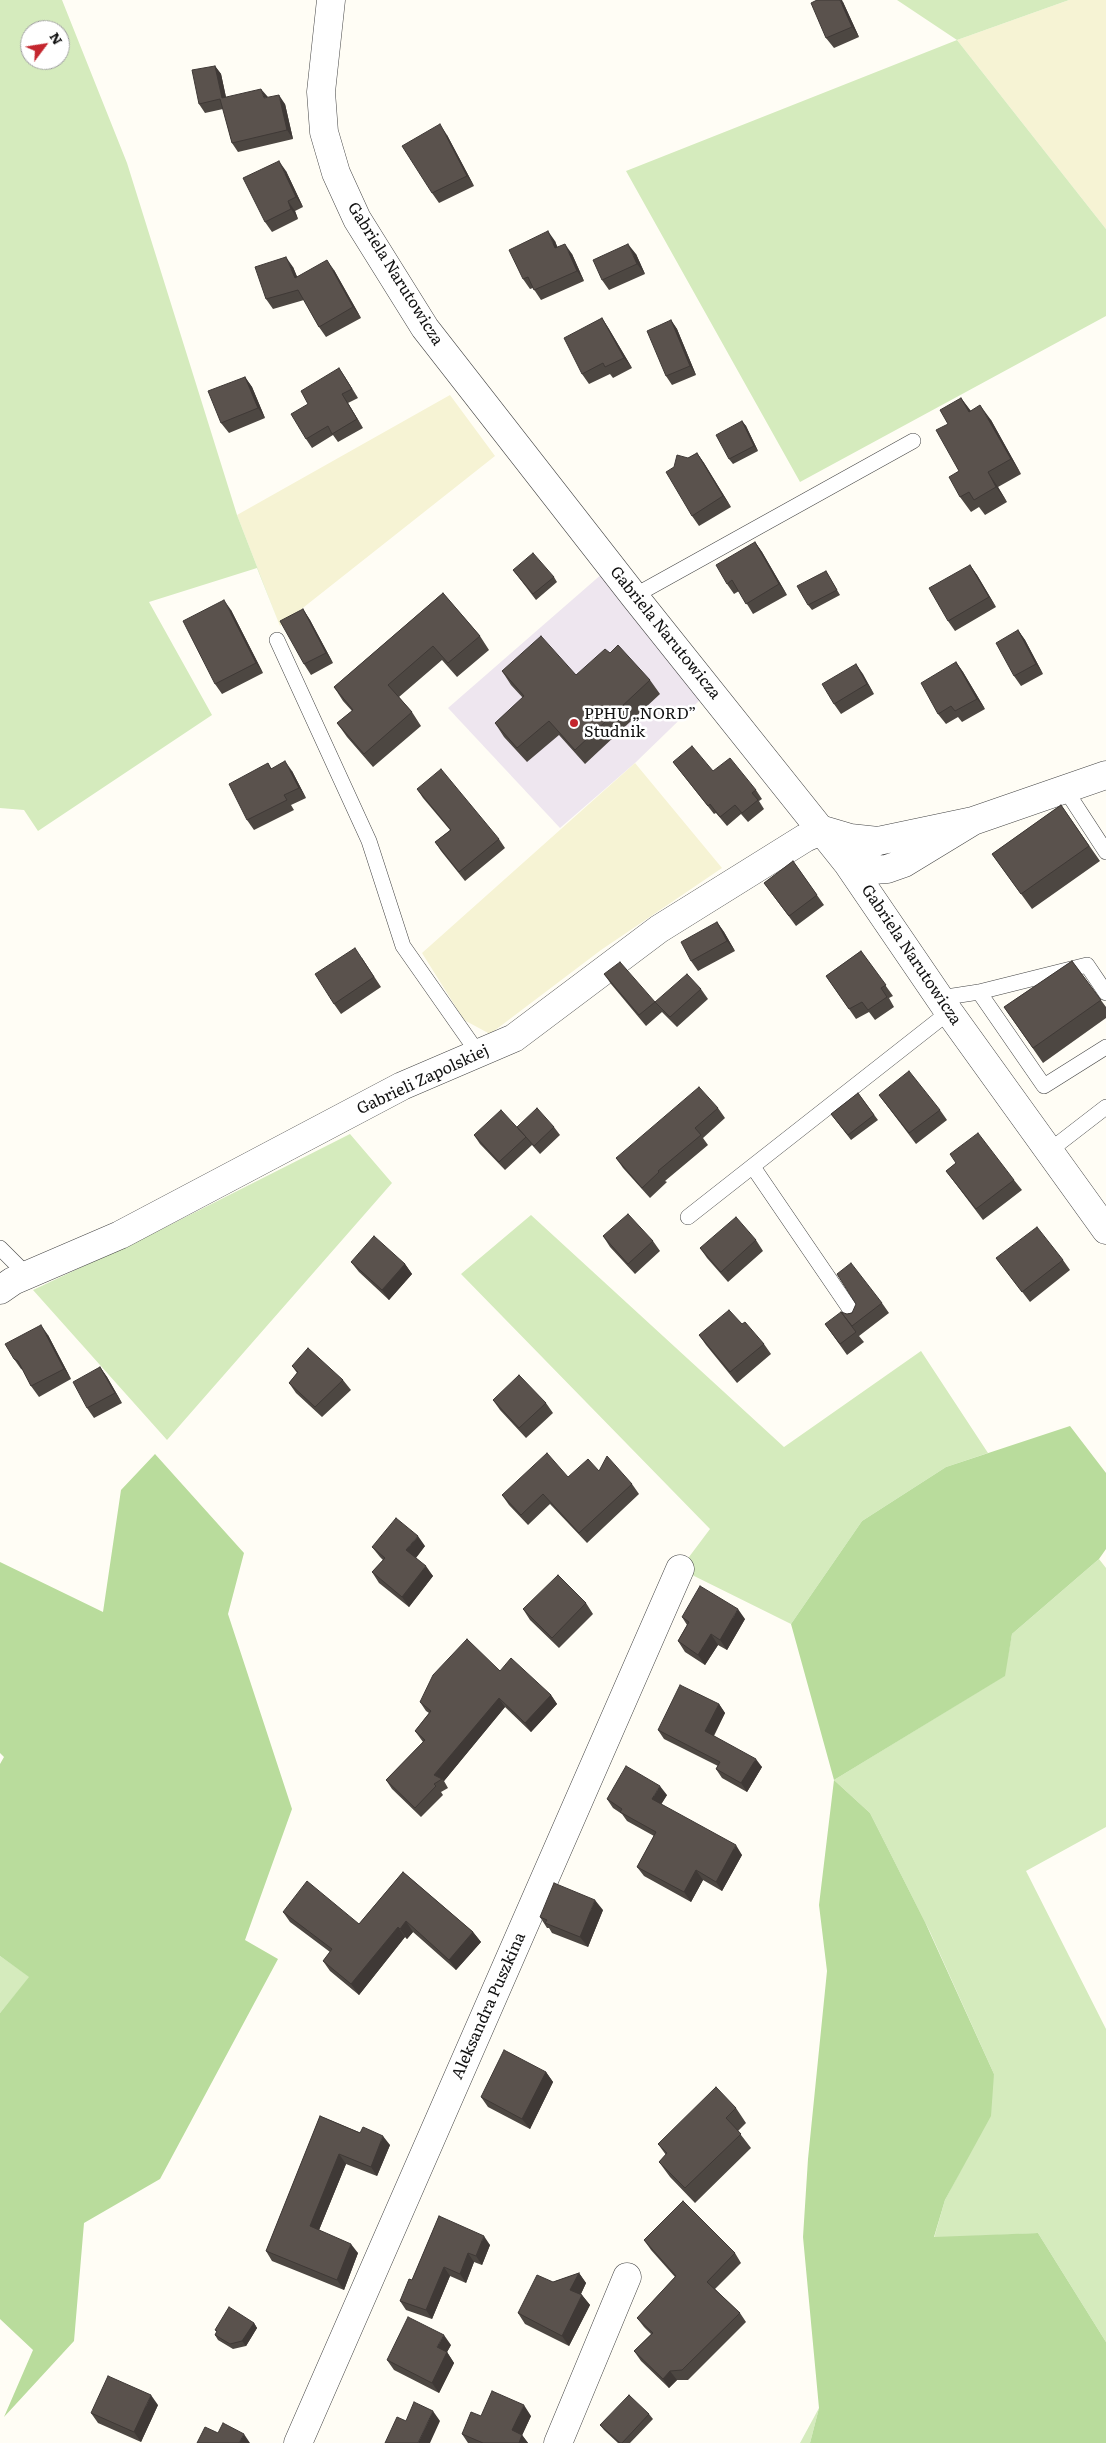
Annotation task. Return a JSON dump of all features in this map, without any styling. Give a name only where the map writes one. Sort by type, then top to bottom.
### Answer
[{"type":"street","name":"Gabriela Narutowicza","points":[[331,0],[320,92],[324,132],[336,173],[357,219],[425,328],[634,596],[848,864],[944,1005],[1106,1230]]},
{"type":"street","points":[[848,864],[865,847],[878,841],[974,821],[1106,775]]},
{"type":"street","points":[[848,864],[873,870],[888,869],[904,863],[974,821]]},
{"type":"street","points":[[822,830],[850,838],[878,841]]},
{"type":"street","name":"Gabrieli Zapolskiej","points":[[0,1290],[120,1235],[402,1086],[514,1038],[659,929],[716,892],[822,830]]},
{"type":"street","points":[[882,914],[887,890],[904,863]]},
{"type":"street","name":"Aleksandra Puszkina","points":[[298,2443],[680,1569]]},
{"type":"street","points":[[558,2443],[627,2277]]},
{"type":"lane","points":[[634,596],[914,441]]},
{"type":"lane","points":[[277,640],[369,841],[403,946],[478,1053]]},
{"type":"lane","points":[[1065,789],[1106,852]]},
{"type":"lane","points":[[688,1217],[753,1167],[944,1005],[980,992],[1087,965],[1106,993]]},
{"type":"lane","points":[[980,992],[1044,1086],[1106,1047]]},
{"type":"lane","points":[[1049,1151],[1106,1107]]},
{"type":"lane","points":[[753,1167],[854,1315]]},
{"type":"lane","points":[[0,1248],[27,1276]]},
{"type":"shaded area","points":[[1069,0],[1106,0],[1106,229],[957,40]]},
{"type":"shaded area","points":[[450,395],[495,456],[280,626],[237,515]]},
{"type":"shaded area","points":[[603,573],[700,700],[635,763],[560,828],[448,708]]},
{"type":"shaded area","points":[[635,763],[722,868],[601,950],[490,1034],[464,1020],[422,953]]},
{"type":"green space","points":[[0,0],[62,0],[70,20],[20,20],[20,70],[70,70],[70,20],[127,163],[237,515],[280,626],[257,568],[149,602],[212,715],[38,831],[24,810],[0,808]]},
{"type":"green space","points":[[897,0],[1069,0],[957,40]]},
{"type":"green space","points":[[957,40],[1106,229],[1106,316],[800,482],[626,171]]},
{"type":"green space","points":[[350,1134],[392,1183],[167,1440],[33,1290],[156,1232]]},
{"type":"green space","points":[[531,1215],[784,1447],[921,1351],[988,1453],[946,1467],[862,1521],[791,1624],[680,1569],[710,1529],[461,1274]]},
{"type":"green space","points":[[1070,1426],[1106,1473],[1106,1549],[1099,1559],[1012,1634],[1005,1676],[834,1780],[791,1624],[862,1521],[946,1467]]},
{"type":"green space","points":[[155,1454],[244,1553],[228,1614],[292,1809],[245,1940],[278,1959],[160,2179],[84,2223],[74,2341],[4,2417],[33,2350],[0,2319],[0,2013],[29,1977],[0,1956],[0,1764],[4,1757],[0,1753],[0,1562],[103,1612],[121,1490]]},
{"type":"green space","points":[[1099,1559],[1106,1568],[1106,1827],[1026,1871],[1106,2029],[1106,2342],[1038,2233],[934,2238],[945,2200],[965,2162],[994,2074],[930,1932],[870,1813],[834,1780],[1004,1676],[1012,1634]]},
{"type":"green space","points":[[834,1780],[870,1813],[925,1922],[994,2074],[991,2116],[945,2200],[934,2237],[1038,2233],[1106,2342],[1106,2443],[810,2443],[819,2408],[803,2237],[808,2159],[827,1971],[819,1905]]},
{"type":"green space","points":[[0,1956],[30,1977],[0,2013]]},
{"type":"green space","points":[[819,2408],[810,2443],[800,2443]]},
{"type":"building","points":[[817,0],[840,0],[852,27],[826,38],[811,3]]},
{"type":"building","points":[[215,66],[222,98],[261,89],[264,98],[279,95],[287,130],[232,143],[220,99],[199,104],[192,70]]},
{"type":"building","points":[[440,124],[467,176],[432,193],[402,146]]},
{"type":"building","points":[[279,161],[296,197],[288,201],[291,209],[265,222],[243,178]]},
{"type":"building","points":[[548,231],[555,248],[565,244],[577,271],[534,290],[528,277],[523,279],[509,250]]},
{"type":"building","points":[[628,244],[637,264],[602,280],[593,260]]},
{"type":"building","points":[[286,257],[295,278],[327,260],[353,307],[319,327],[298,290],[266,299],[255,267]]},
{"type":"building","points":[[602,318],[624,358],[605,367],[603,363],[582,374],[564,338]]},
{"type":"building","points":[[671,320],[690,366],[666,376],[647,331]]},
{"type":"building","points":[[339,368],[352,389],[342,394],[357,419],[332,434],[328,426],[306,439],[291,414],[308,404],[301,391]]},
{"type":"building","points":[[245,377],[258,408],[221,423],[208,391]]},
{"type":"building","points":[[961,398],[969,412],[980,405],[1011,459],[988,472],[996,487],[974,500],[969,492],[960,497],[949,477],[959,471],[936,430],[948,424],[940,410]]},
{"type":"building","points":[[742,421],[754,446],[729,459],[716,435]]},
{"type":"building","points":[[697,453],[723,496],[692,516],[666,472],[674,467],[677,455],[688,458]]},
{"type":"building","points":[[755,542],[779,584],[746,604],[732,580],[727,584],[716,565]]},
{"type":"building","points":[[533,553],[554,577],[533,594],[513,570]]},
{"type":"building","points":[[970,565],[989,597],[948,621],[929,588]]},
{"type":"building","points":[[826,571],[837,590],[808,605],[797,586]]},
{"type":"building","points":[[443,593],[480,636],[448,663],[433,646],[388,685],[412,712],[364,754],[337,723],[353,710],[334,687]]},
{"type":"building","points":[[224,600],[256,663],[215,684],[183,621]]},
{"type":"building","points":[[303,609],[326,653],[304,664],[280,621]]},
{"type":"building","points":[[1018,630],[1036,664],[1014,676],[996,643]]},
{"type":"building","name":"PPHU „NORD” Studnik","points":[[541,636],[576,675],[605,649],[610,653],[618,645],[650,680],[575,750],[549,721],[517,748],[495,723],[524,696],[502,671]]},
{"type":"building","points":[[956,662],[977,699],[955,711],[951,706],[938,714],[921,683]]},
{"type":"building","points":[[856,664],[867,684],[834,704],[822,684]]},
{"type":"building","points":[[692,746],[713,771],[730,758],[756,790],[752,793],[758,800],[742,813],[735,805],[720,817],[710,804],[708,806],[673,762]]},
{"type":"building","points":[[285,761],[299,788],[284,795],[287,800],[247,820],[229,784],[268,763],[271,769]]},
{"type":"building","points":[[441,769],[499,839],[459,872],[435,842],[451,830],[417,789]]},
{"type":"building","points":[[1061,805],[1089,846],[1021,894],[992,854]]},
{"type":"building","points":[[793,861],[817,895],[789,916],[764,883]]},
{"type":"building","points":[[717,922],[727,941],[691,961],[681,942]]},
{"type":"building","points":[[355,948],[374,977],[334,1004],[315,974]]},
{"type":"building","points":[[861,951],[886,985],[881,988],[887,997],[868,1010],[862,1002],[849,1009],[826,976]]},
{"type":"building","points":[[1072,961],[1101,1000],[1033,1048],[1004,1007]]},
{"type":"building","points":[[620,962],[655,1002],[639,1015],[604,974]]},
{"type":"building","points":[[687,974],[701,989],[670,1017],[655,1002]]},
{"type":"building","points":[[909,1071],[940,1110],[909,1133],[879,1095]]},
{"type":"building","points":[[699,1087],[718,1108],[695,1128],[701,1135],[658,1171],[642,1188],[616,1158]]},
{"type":"building","points":[[858,1093],[874,1115],[848,1135],[831,1114]]},
{"type":"building","points":[[537,1108],[554,1127],[534,1146],[517,1127]]},
{"type":"building","points":[[501,1110],[526,1137],[499,1162],[474,1135]]},
{"type":"building","points":[[978,1133],[1014,1180],[976,1209],[946,1171],[956,1163],[950,1154]]},
{"type":"building","points":[[628,1214],[653,1241],[628,1264],[603,1236]]},
{"type":"building","points":[[736,1217],[756,1240],[721,1272],[700,1248]]},
{"type":"building","points":[[1037,1227],[1063,1260],[1022,1292],[996,1258]]},
{"type":"building","points":[[374,1236],[405,1264],[382,1290],[351,1262]]},
{"type":"building","points":[[851,1263],[882,1303],[852,1326],[841,1312],[852,1313],[856,1304],[837,1274]]},
{"type":"building","points":[[729,1310],[742,1324],[745,1322],[764,1344],[730,1372],[699,1335]]},
{"type":"building","points":[[841,1312],[856,1332],[840,1344],[825,1324]]},
{"type":"building","points":[[41,1325],[64,1369],[31,1386],[18,1361],[14,1359],[5,1344]]},
{"type":"building","points":[[308,1348],[343,1380],[315,1407],[289,1383],[298,1372],[292,1366]]},
{"type":"building","points":[[100,1367],[115,1393],[87,1408],[73,1382]]},
{"type":"building","points":[[519,1375],[546,1403],[519,1428],[493,1400]]},
{"type":"building","points":[[547,1453],[568,1477],[588,1459],[599,1471],[607,1456],[632,1484],[579,1533],[543,1494],[521,1515],[502,1495]]},
{"type":"building","points":[[396,1518],[418,1536],[406,1550],[426,1566],[402,1597],[372,1572],[385,1558],[372,1547]]},
{"type":"building","points":[[558,1575],[586,1603],[552,1638],[523,1609]]},
{"type":"building","points":[[700,1586],[738,1609],[720,1640],[711,1634],[698,1655],[678,1641],[689,1622],[682,1617]]},
{"type":"building","points":[[467,1639],[500,1671],[511,1658],[551,1695],[525,1723],[499,1698],[434,1775],[442,1779],[434,1784],[436,1786],[415,1808],[386,1780],[425,1740],[415,1731],[431,1711],[420,1702],[433,1675]]},
{"type":"building","points":[[680,1685],[719,1704],[705,1731],[756,1759],[741,1783],[716,1769],[720,1762],[658,1730]]},
{"type":"building","points":[[626,1766],[660,1786],[652,1799],[736,1845],[716,1882],[696,1870],[684,1892],[637,1867],[656,1832],[620,1812],[622,1809],[607,1799]]},
{"type":"building","points":[[403,1872],[473,1932],[449,1960],[406,1921],[400,1929],[398,1927],[351,1984],[323,1961],[332,1949],[283,1912],[307,1881],[359,1924]]},
{"type":"building","points":[[554,1883],[595,1900],[580,1937],[545,1923],[547,1920],[540,1917]]},
{"type":"building","points":[[504,2050],[546,2072],[522,2119],[481,2097]]},
{"type":"building","points":[[716,2087],[736,2108],[726,2118],[741,2134],[685,2188],[659,2162],[667,2153],[658,2144]]},
{"type":"building","points":[[320,2116],[360,2133],[363,2127],[383,2136],[371,2167],[339,2154],[310,2226],[351,2244],[337,2280],[266,2251]]},
{"type":"building","points":[[683,2201],[735,2253],[707,2282],[740,2313],[682,2370],[670,2371],[663,2379],[634,2351],[653,2333],[637,2318],[676,2276],[644,2240]]},
{"type":"building","points":[[439,2216],[484,2236],[476,2256],[468,2253],[460,2274],[444,2267],[426,2310],[400,2301],[409,2279],[412,2280]]},
{"type":"building","points":[[579,2273],[570,2290],[582,2295],[562,2336],[518,2313],[537,2275],[553,2282]]},
{"type":"building","points":[[229,2307],[254,2323],[242,2341],[230,2344],[215,2335],[217,2331],[215,2330]]},
{"type":"building","points":[[408,2317],[444,2335],[437,2347],[447,2352],[432,2383],[387,2360]]},
{"type":"building","points":[[108,2376],[151,2395],[134,2432],[91,2413]]},
{"type":"building","points":[[492,2391],[524,2405],[512,2430],[522,2435],[519,2443],[483,2443],[462,2434],[471,2412],[481,2416]]},
{"type":"building","points":[[629,2395],[649,2414],[620,2443],[600,2425]]},
{"type":"building","points":[[414,2402],[433,2411],[418,2443],[385,2443],[397,2417],[406,2421]]},
{"type":"building","points":[[223,2423],[244,2434],[239,2443],[197,2443],[205,2427],[218,2433]]},
{"type":"place","name":"PPHU „NORD” Studnik","points":[[574,723]]}]
